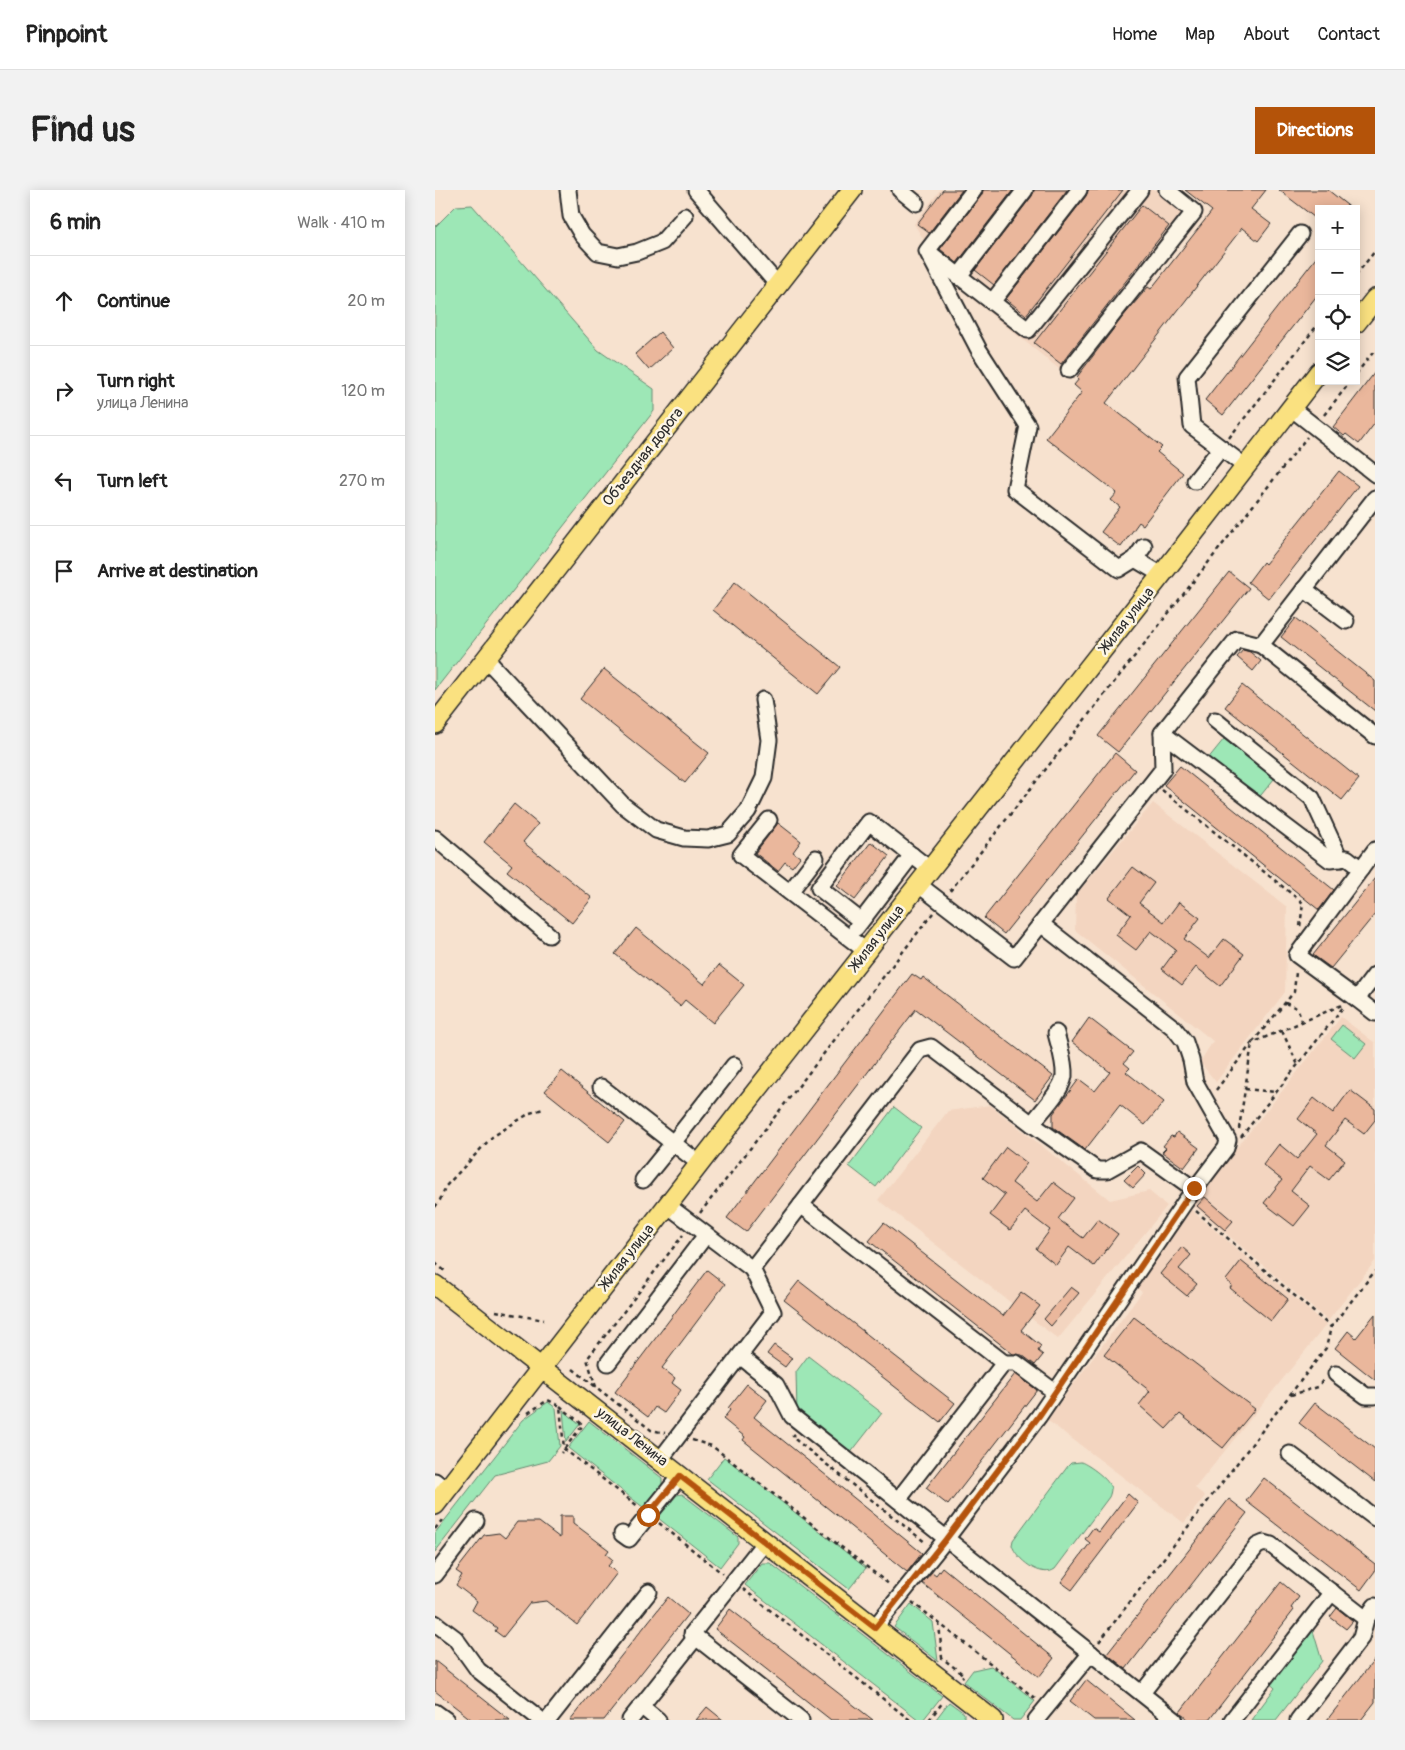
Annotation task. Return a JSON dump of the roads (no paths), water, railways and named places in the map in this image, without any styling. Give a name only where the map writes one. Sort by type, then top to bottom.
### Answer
[{"type":"main road","name":"Объездная дорога","points":[[435,724],[852,190]]},
{"type":"main road","points":[[1360,318],[1375,299]]},
{"type":"main road","name":"Жилая улица","points":[[439,1492],[541,1367],[1315,377]]},
{"type":"main road","name":"улица Ленина","points":[[443,1280],[541,1367],[875,1628],[985,1718]]},
{"type":"lane","points":[[569,190],[571,216],[582,235],[598,252],[618,256],[637,252],[661,242],[685,216]]},
{"type":"lane","points":[[696,190],[778,285]]},
{"type":"lane","points":[[900,190],[915,203]]},
{"type":"lane","points":[[927,251],[973,190]]},
{"type":"lane","points":[[959,276],[1025,190]]},
{"type":"lane","points":[[992,302],[1079,190]]},
{"type":"lane","points":[[927,251],[1028,330],[1140,190]]},
{"type":"lane","points":[[1069,370],[1194,212],[1167,190]]},
{"type":"lane","points":[[1246,467],[1192,426],[1187,377],[1300,234]]},
{"type":"lane","points":[[927,251],[979,350],[1028,426],[1015,489],[1119,569],[1135,559],[1144,546]]},
{"type":"lane","points":[[1291,408],[1375,474]]},
{"type":"lane","points":[[1195,481],[1221,448]]},
{"type":"lane","points":[[1261,645],[1375,498]]},
{"type":"lane","points":[[1135,559],[1162,575]]},
{"type":"lane","points":[[1304,589],[1345,622]]},
{"type":"lane","points":[[919,885],[1017,961],[1041,924],[1163,769],[1162,734],[1237,639],[1261,645],[1375,736]]},
{"type":"lane","points":[[486,659],[623,806],[656,830],[685,838],[708,839],[727,834],[748,811],[764,778],[769,740],[763,700]]},
{"type":"lane","points":[[1215,720],[1312,798],[1340,859]]},
{"type":"lane","points":[[1162,734],[1330,860],[1347,858],[1361,869]]},
{"type":"lane","points":[[769,820],[741,855],[790,892],[823,923],[867,951]]},
{"type":"lane","points":[[861,921],[819,888],[869,822],[931,870]]},
{"type":"lane","points":[[435,838],[549,935]]},
{"type":"lane","points":[[1375,850],[1297,955],[1375,1013]]},
{"type":"lane","points":[[849,938],[912,856]]},
{"type":"lane","points":[[790,892],[816,858]]},
{"type":"lane","points":[[875,1628],[936,1552],[1039,1416],[1194,1188],[1226,1148],[1228,1140],[1195,1082],[1185,1042],[1174,1028],[1041,924]]},
{"type":"lane","points":[[1357,999],[1375,975]]},
{"type":"lane","points":[[1032,1124],[1060,1086],[1063,1077],[1064,1069],[1056,1033]]},
{"type":"lane","points":[[752,1269],[921,1050],[931,1047],[1032,1124],[1097,1170],[1107,1170],[1141,1150],[1194,1188]]},
{"type":"lane","points":[[643,1180],[734,1065]]},
{"type":"lane","points":[[601,1087],[699,1163]]},
{"type":"lane","points":[[660,1460],[773,1312],[752,1269],[667,1205]]},
{"type":"lane","points":[[801,1205],[1004,1363],[1015,1363],[1055,1392]]},
{"type":"lane","points":[[608,1363],[706,1235]]},
{"type":"lane","points":[[740,1356],[776,1385],[792,1416],[1175,1720]]},
{"type":"lane","points":[[898,1500],[1004,1363]]},
{"type":"lane","points":[[1331,1375],[1366,1396],[1375,1396]]},
{"type":"lane","points":[[1290,1454],[1375,1518]]},
{"type":"lane","points":[[622,1534],[629,1539],[680,1476]]},
{"type":"lane","points":[[435,1575],[476,1522]]},
{"type":"lane","points":[[765,1542],[692,1634],[801,1720]]},
{"type":"lane","points":[[1142,1693],[1257,1546],[1264,1543],[1271,1545],[1366,1618]]},
{"type":"lane","points":[[548,1720],[649,1592]]},
{"type":"lane","points":[[1232,1720],[1332,1592]]},
{"type":"lane","points":[[1298,1720],[1361,1638],[1366,1618],[1375,1606]]},
{"type":"lane","points":[[435,1623],[455,1638],[478,1670],[541,1720]]},
{"type":"lane","points":[[630,1720],[696,1637]]},
{"type":"lane","points":[[1036,1720],[1091,1653]]},
{"type":"lane","points":[[641,1706],[658,1720]]},
{"type":"lane","points":[[435,1712],[446,1720]]}]
